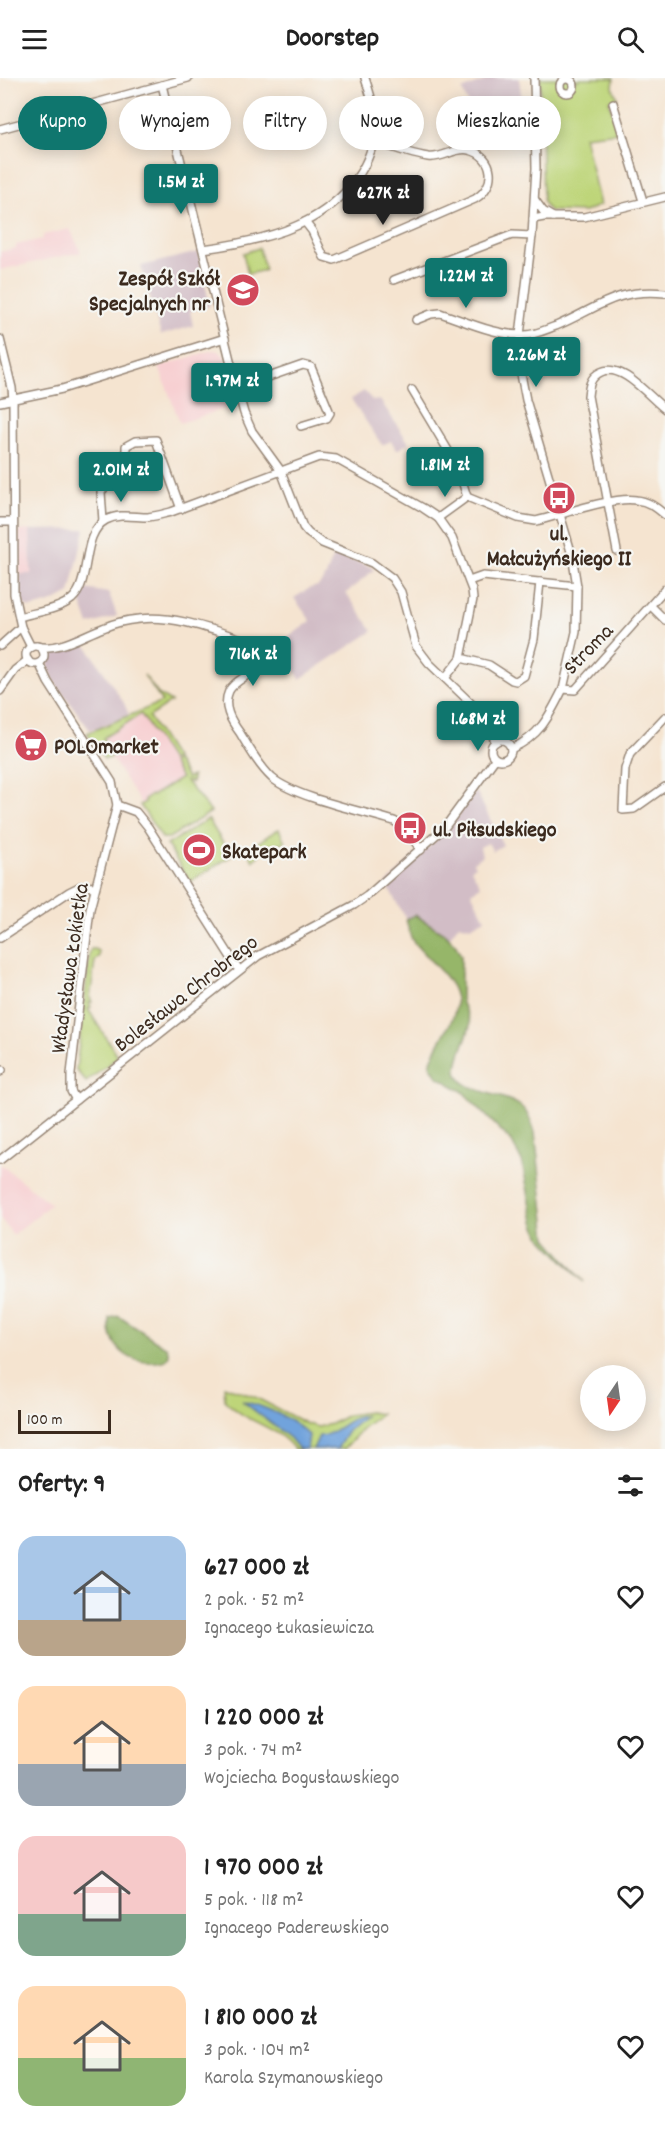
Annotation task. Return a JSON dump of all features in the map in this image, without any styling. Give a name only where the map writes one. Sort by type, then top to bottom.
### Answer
[{"type":"street","points":[[0,129],[188,78]]},
{"type":"street","points":[[365,78],[370,96]]},
{"type":"street","points":[[534,78],[536,158],[532,236],[520,335],[520,369],[523,388],[572,555],[577,586],[576,632],[563,689]]},
{"type":"street","points":[[162,85],[237,388],[252,431],[281,471],[297,514],[308,533],[322,543],[380,567],[392,578],[401,592],[416,646],[429,663],[478,710],[496,742]]},
{"type":"street","points":[[613,103],[643,201]]},
{"type":"street","points":[[203,249],[271,234],[305,222],[352,186],[366,165],[371,150]]},
{"type":"street","points":[[305,222],[324,257],[334,260],[475,199],[483,194],[490,181],[488,162],[482,155],[472,151],[456,150],[431,157],[406,150]]},
{"type":"street","points":[[533,219],[584,217],[665,197]]},
{"type":"street","points":[[534,199],[543,211],[555,217]]},
{"type":"street","points":[[394,280],[512,235],[532,236]]},
{"type":"street","points":[[416,320],[431,314],[440,314],[505,333],[528,335],[547,329],[626,293],[644,291],[665,293]]},
{"type":"street","points":[[0,402],[62,389],[225,338]]},
{"type":"street","points":[[0,339],[13,400],[14,594],[21,627],[34,646],[42,648],[44,653],[43,660],[33,664],[28,660],[26,654],[34,646]]},
{"type":"street","points":[[237,388],[303,365],[311,366],[330,413],[327,418],[301,426]]},
{"type":"street","points":[[617,551],[588,396],[591,381],[604,370],[620,372],[665,409]]},
{"type":"street","points":[[412,390],[458,467],[467,497]]},
{"type":"street","points":[[19,617],[59,607],[75,597],[81,585],[93,537],[103,521],[101,492],[108,484],[119,484],[126,477],[126,447],[135,441],[156,440],[181,509]]},
{"type":"street","points":[[103,521],[122,516],[160,515],[319,457],[336,459],[438,518],[452,538],[472,590],[472,606],[461,658],[445,678]]},
{"type":"street","points":[[467,497],[525,520],[536,521],[627,499],[643,501],[665,515]]},
{"type":"street","points":[[438,518],[467,497]]},
{"type":"street","points":[[0,522],[14,522]]},
{"type":"street","points":[[469,581],[483,576],[577,586]]},
{"type":"street","points":[[461,658],[489,665],[512,680],[521,679],[527,667],[534,639],[540,582]]},
{"type":"street","name":"Stroma","points":[[511,749],[527,742],[548,720],[563,689],[574,690],[665,589]]},
{"type":"street","points":[[651,606],[665,620]]},
{"type":"street","points":[[44,653],[105,627],[148,618],[177,621],[257,644],[253,670],[233,685],[226,703],[234,725],[262,767],[270,777],[286,788],[394,821],[405,828],[421,850]]},
{"type":"street","points":[[0,646],[21,627]]},
{"type":"street","points":[[34,646],[47,648],[63,644]]},
{"type":"street","points":[[0,690],[15,670],[28,660]]},
{"type":"street","points":[[39,663],[48,682],[112,782],[117,805],[136,812],[148,827],[239,970]]},
{"type":"street","points":[[665,717],[630,754],[625,769],[622,810],[634,809],[665,787]]},
{"type":"street","points":[[503,741],[511,749],[508,758],[499,760],[495,759],[491,750],[496,742],[503,741]]},
{"type":"street","name":"Bolesława Chrobrego","points":[[0,1160],[265,951],[354,905],[421,850],[454,816],[495,759]]},
{"type":"street","name":"Władysława Łokietka","points":[[76,1100],[71,1091],[71,1074],[86,944],[95,887],[117,805]]},
{"type":"street","points":[[0,938],[69,892],[81,886],[95,887]]},
{"type":"shaded area","points":[[491,78],[519,78],[521,96],[465,96],[462,90]]},
{"type":"shaded area","points":[[70,229],[81,252],[0,270],[0,252],[16,248],[16,245],[43,239],[43,235]]},
{"type":"shaded area","points":[[198,252],[210,306],[190,311],[193,326],[161,335],[141,266]]},
{"type":"shaded area","points":[[213,350],[219,351],[224,356],[236,405],[180,423],[159,367]]},
{"type":"shaded area","points":[[364,391],[373,401],[380,400],[409,443],[397,450],[391,441],[382,445],[351,399]]},
{"type":"shaded area","points":[[85,529],[70,593],[53,602],[36,607],[29,608],[24,605],[20,596],[20,574],[31,574],[30,530]]},
{"type":"shaded area","points":[[30,530],[31,574],[20,574],[19,531]]},
{"type":"shaded area","points":[[334,555],[372,567],[374,570],[346,593],[373,631],[300,679],[279,644],[311,621],[294,598],[318,586],[326,576]]},
{"type":"shaded area","points":[[85,589],[109,593],[117,616],[89,625],[80,599]]},
{"type":"shaded area","points":[[83,640],[124,703],[129,715],[90,730],[54,681],[48,665],[50,658],[55,654]]},
{"type":"shaded area","points":[[140,711],[185,780],[143,807],[93,729]]},
{"type":"shaded area","points":[[476,791],[503,845],[493,851],[488,843],[480,847],[482,856],[473,862],[475,866],[471,869],[481,886],[471,892],[485,919],[470,927],[459,924],[449,938],[416,915],[406,919],[386,884],[417,853],[428,848],[450,827]]},
{"type":"shaded area","points":[[0,1164],[51,1204],[13,1235],[0,1218]]},
{"type":"green space","points":[[540,78],[578,80],[579,78],[614,78],[613,87],[617,98],[609,101],[618,132],[584,136],[600,205],[585,212],[549,211],[543,202],[542,150],[561,150],[561,96],[540,96]]},
{"type":"green space","points":[[259,248],[265,270],[248,274],[243,253]]},
{"type":"green space","points":[[144,675],[158,694],[171,702],[149,717],[175,758],[171,761],[141,714],[103,738],[113,754],[110,758],[104,759],[87,733],[162,702]]},
{"type":"green space","points":[[176,760],[187,778],[192,776],[192,782],[186,781],[211,812],[169,838],[162,838],[140,805],[145,802],[144,799],[181,778],[172,763]]},
{"type":"green space","name":"Skatepark","points":[[208,819],[231,856],[190,882],[167,845]]},
{"type":"green space","points":[[279,829],[285,842],[268,846],[253,861],[247,848]]},
{"type":"green space","points":[[415,915],[447,935],[461,956],[461,1000],[470,1025],[459,1059],[457,1070],[459,1077],[472,1088],[512,1101],[522,1107],[527,1114],[535,1133],[547,1238],[584,1282],[539,1235],[522,1162],[512,1142],[462,1091],[438,1077],[430,1065],[454,1014],[456,997],[447,979],[412,939],[406,919]]},
{"type":"green space","points":[[91,949],[99,951],[99,957],[95,961],[90,998],[92,1002],[89,1003],[91,1007],[88,1009],[118,1057],[86,1082],[76,1070]]},
{"type":"green space","points":[[118,1316],[167,1348],[169,1355],[166,1360],[144,1362],[126,1355],[118,1348],[110,1330],[110,1318]]},
{"type":"green space","points":[[224,1386],[255,1397],[307,1424],[318,1427],[331,1424],[348,1415],[369,1412],[381,1414],[363,1428],[344,1449],[294,1449],[279,1435],[243,1415],[225,1401]]},
{"type":"water","points":[[242,1401],[260,1406],[294,1423],[309,1435],[307,1449],[299,1449],[290,1438]]},
{"type":"water","points":[[365,1416],[348,1431],[337,1449],[313,1449],[319,1436],[330,1433],[358,1417]]},
{"type":"place","name":"Zespół Szkół Specjalnych nr 1","points":[[243,290]]},
{"type":"place","name":"ul. Małcużyńskiego II","points":[[559,498]]},
{"type":"place","name":"POLOmarket","points":[[31,745]]},
{"type":"place","name":"ul. Piłsudskiego","points":[[410,828]]},
{"type":"place","name":"Skatepark","points":[[199,850]]}]
